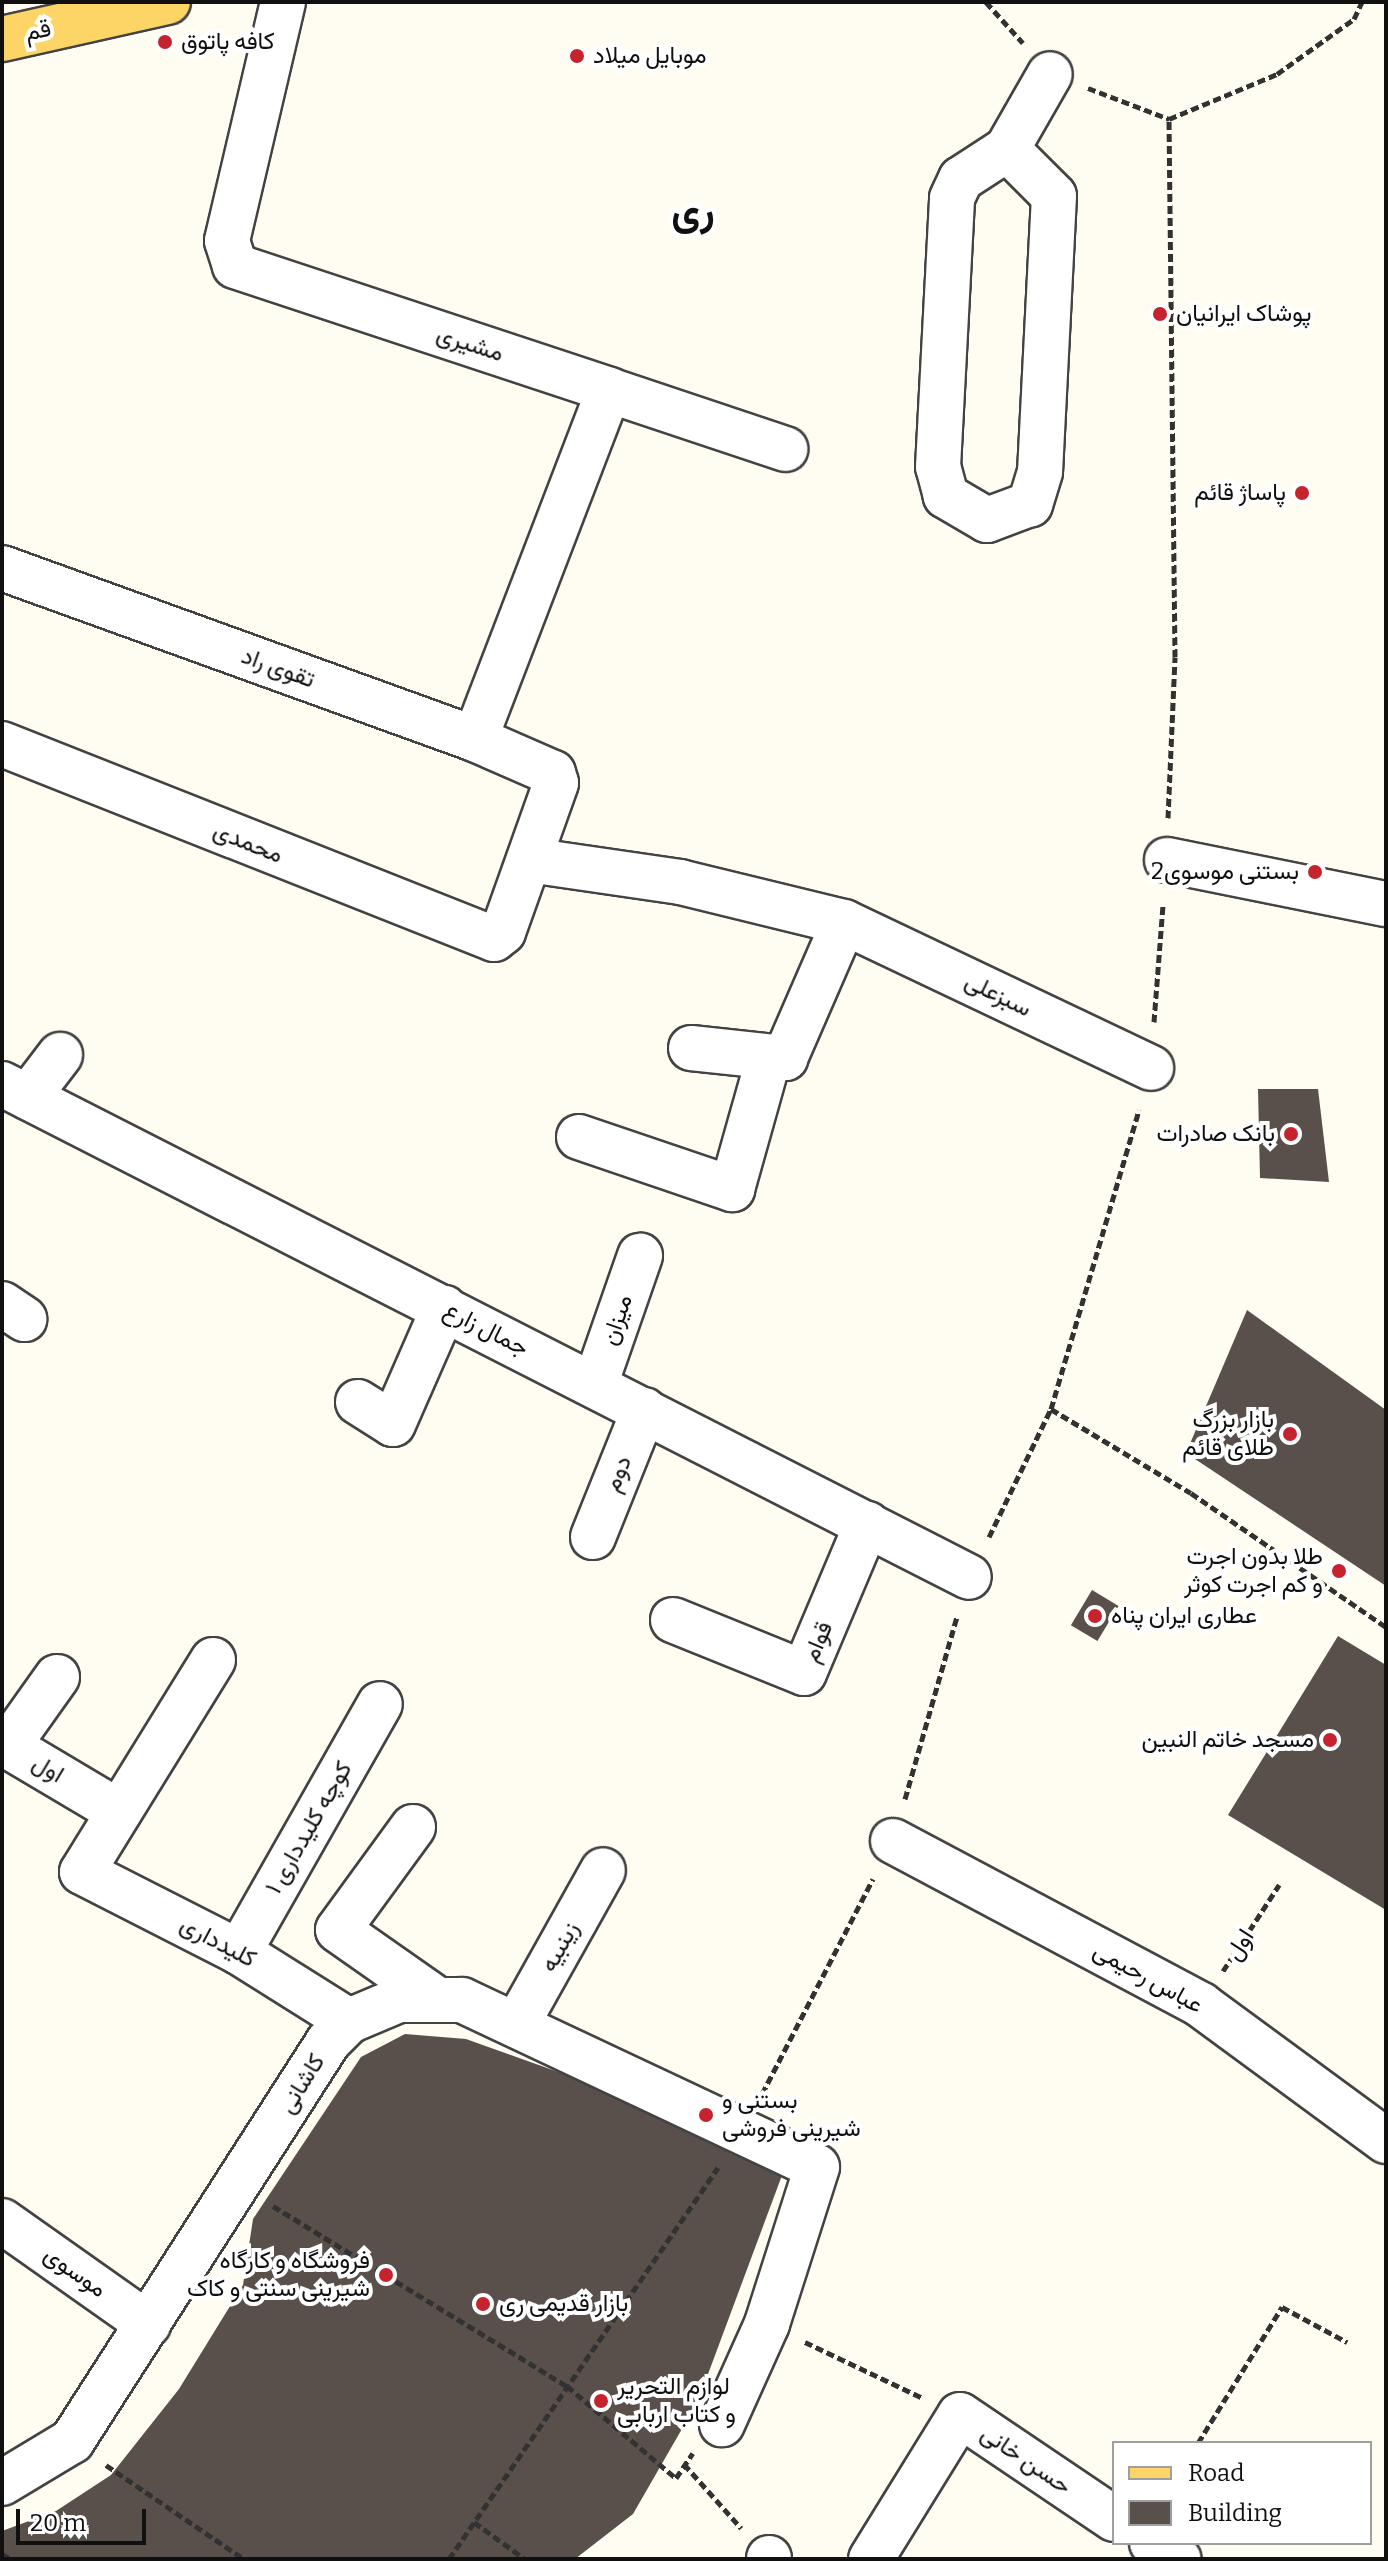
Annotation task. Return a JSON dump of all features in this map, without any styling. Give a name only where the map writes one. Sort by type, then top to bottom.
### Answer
[{"type":"main road","name":"قم","points":[[2,39],[118,8],[168,2]]},
{"type":"street","name":"مشیری","points":[[283,2],[227,241],[235,266],[609,390]]},
{"type":"street","points":[[1007,149],[1054,196],[1040,472],[1030,504],[987,520],[946,496],[938,467],[950,223],[961,179],[1007,149],[1050,74]]},
{"type":"street","points":[[475,739],[609,390],[785,449]]},
{"type":"street","name":"تقوی راد","points":[[2,568],[475,739],[553,773],[529,860]]},
{"type":"street","name":"محمدی","points":[[2,744],[494,939],[503,932],[529,860]]},
{"type":"street","name":"سبزعلی","points":[[529,860],[680,882],[844,922],[1151,1068]]},
{"type":"street","points":[[1167,860],[1386,904]]},
{"type":"street","points":[[691,1048],[785,1058],[844,922]]},
{"type":"street","points":[[15,1090],[60,1055]]},
{"type":"street","points":[[579,1137],[732,1189],[769,1057]]},
{"type":"street","name":"جمال زارع","points":[[15,1090],[969,1577]]},
{"type":"street","name":"میزان","points":[[595,1385],[640,1256]]},
{"type":"street","points":[[358,1402],[393,1424],[444,1308]]},
{"type":"street","name":"دوم","points":[[593,1537],[644,1410]]},
{"type":"street","name":"قوام","points":[[673,1620],[804,1673],[867,1524]]},
{"type":"street","points":[[119,1812],[213,1660]]},
{"type":"street","name":"اول","points":[[57,1677],[8,1746],[119,1812]]},
{"type":"street","name":"کوچه کلیدداری ۱","points":[[239,1952],[380,1704]]},
{"type":"street","name":"کلیدداری","points":[[119,1812],[82,1872],[239,1952],[349,2021]]},
{"type":"street","points":[[413,1827],[338,1930],[435,1998]]},
{"type":"street","name":"عباس رحیمی","points":[[893,1841],[1201,2005],[1386,2141]]},
{"type":"street","name":"زینبیه","points":[[517,2024],[603,1870]]},
{"type":"street","points":[[349,2021],[399,2000],[462,2000],[743,2131],[819,2173],[767,2324],[722,2424]]},
{"type":"street","name":"کاشانی","points":[[2,2483],[72,2441],[237,2185],[349,2021]]},
{"type":"street","name":"موسوی","points":[[2,2221],[148,2324]]},
{"type":"street","name":"حسن خانی","points":[[871,2559],[960,2415],[1112,2518]]},
{"type":"street","points":[[1155,2545],[1179,2559]]},
{"type":"path","points":[[986,2],[1050,74],[1169,119],[1277,74],[1354,19],[1362,2]]},
{"type":"path","points":[[1151,1068],[1167,860],[1175,657],[1169,119]]},
{"type":"path","points":[[1051,1409],[1191,1493],[1386,1627]]},
{"type":"path","name":"اول","points":[[1201,2005],[1279,1885]]},
{"type":"path","points":[[449,2559],[743,2131]]},
{"type":"path","points":[[237,2185],[567,2386],[676,2478],[683,2463],[769,2559]]},
{"type":"path","points":[[1199,2441],[1282,2307],[1347,2342]]},
{"type":"path","points":[[767,2324],[960,2415]]},
{"type":"path","points":[[72,2441],[244,2559]]},
{"type":"path","points":[[474,2522],[525,2559]]},
{"type":"path","points":[[2,2554],[11,2559]]},
{"type":"building","name":"بانک صادرات","points":[[1258,1089],[1318,1089],[1329,1182],[1260,1178]]},
{"type":"building","name":"بازار بزرگ طلای قائم","points":[[1247,1310],[1386,1410],[1386,1586],[1186,1453]]},
{"type":"building","name":"عطاری ایران پناه","points":[[1092,1590],[1119,1606],[1097,1641],[1071,1625]]},
{"type":"building","name":"مسجد خاتم النبین","points":[[1338,1636],[1386,1665],[1386,1910],[1228,1815]]},
{"type":"building","name":"بازار قدیمی ری","points":[[405,2034],[466,2039],[712,2127],[784,2170],[698,2401],[633,2514],[575,2559],[2,2559],[2,2531],[56,2511],[111,2475],[179,2389],[243,2285],[253,2219],[361,2057]]},
{"type":"place","name":"کافه پاتوق","points":[[165,42]]},
{"type":"place","name":"موبایل میلاد","points":[[577,56]]},
{"type":"place","name":"پوشاک ایرانیان","points":[[1160,314]]},
{"type":"place","name":"پاساژ قائم","points":[[1302,493]]},
{"type":"place","name":"بستنی موسوی2","points":[[1315,872]]},
{"type":"place","name":"بانک صادرات","points":[[1291,1134]]},
{"type":"place","name":"بازار بزرگ طلای قائم","points":[[1290,1434]]},
{"type":"place","name":"طلا بدون اجرت و كم اجرت كوثر","points":[[1339,1571]]},
{"type":"place","name":"عطاری ایران پناه","points":[[1095,1616]]},
{"type":"place","name":"مسجد خاتم النبین","points":[[1330,1740]]},
{"type":"place","name":"بستنی و شیرینی فروشی","points":[[706,2115]]},
{"type":"place","name":"فروشگاه و کارگاه شیرینی سنتی و کاک","points":[[386,2275]]},
{"type":"place","name":"بازار قدیمی ری","points":[[483,2304]]},
{"type":"place","name":"لوازم التحریر و کتاب اربابی","points":[[601,2401]]},
{"type":"district","name":"ری","points":[[693,211]]}]
